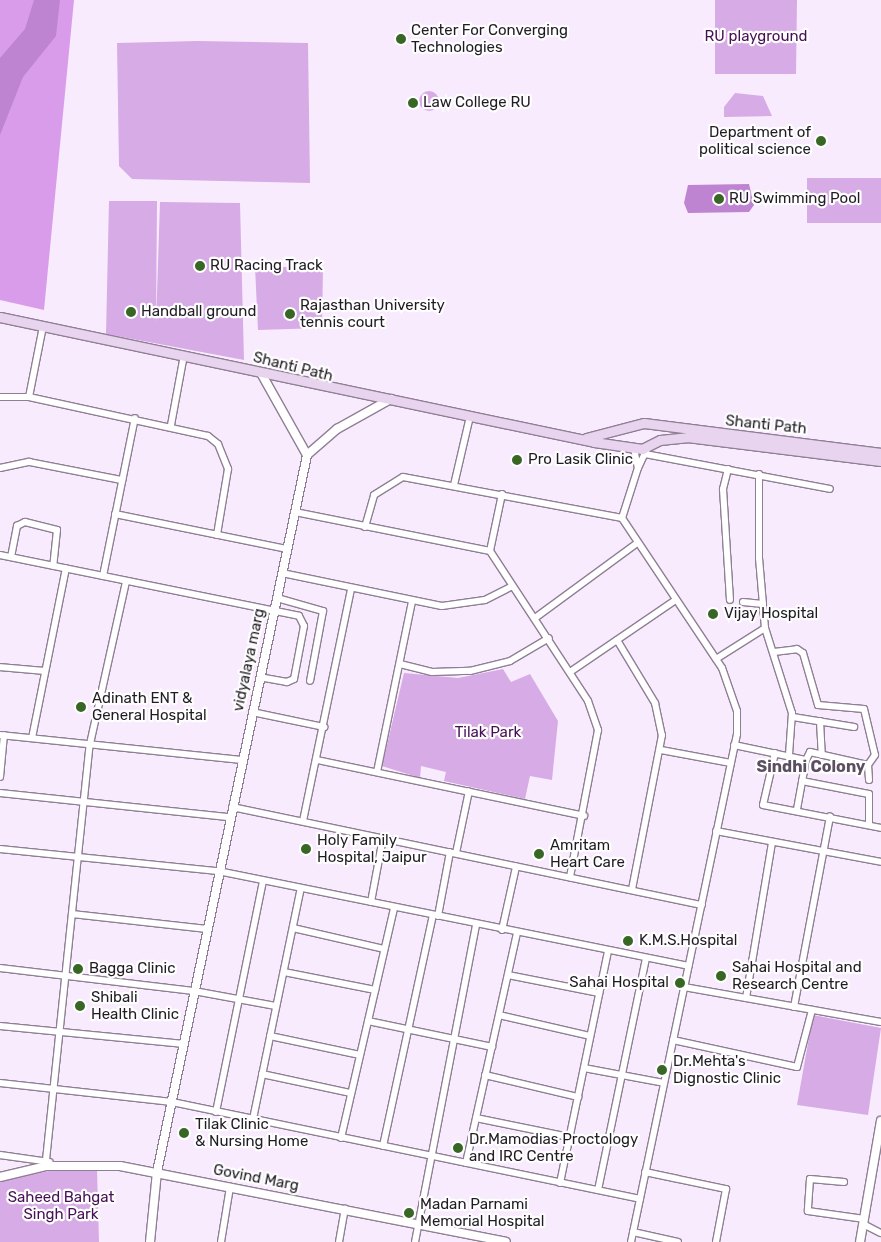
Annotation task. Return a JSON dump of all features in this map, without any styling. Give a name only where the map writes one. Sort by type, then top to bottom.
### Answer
[{"type":"main road","name":"Shanti Path","points":[[0,317],[470,416],[633,447],[648,449],[687,437],[881,461]]},
{"type":"main road","name":"Shanti Path","points":[[581,438],[648,424],[881,453]]},
{"type":"main road","points":[[648,424],[654,432],[648,449]]},
{"type":"main road","points":[[631,427],[633,447]]},
{"type":"street","points":[[29,397],[44,326]]},
{"type":"street","points":[[170,425],[184,355]]},
{"type":"street","points":[[261,373],[307,454],[337,428],[390,399]]},
{"type":"street","points":[[0,397],[29,397],[170,425],[208,436],[224,455],[227,480],[217,535]]},
{"type":"street","points":[[454,485],[470,416]]},
{"type":"street","points":[[103,576],[134,418]]},
{"type":"street","points":[[633,447],[638,468]]},
{"type":"street","points":[[622,518],[638,468],[648,449],[728,469],[830,488]]},
{"type":"street","name":"vidyalaya marg","points":[[150,1242],[157,1172],[218,872],[307,454]]},
{"type":"street","points":[[0,468],[29,462],[122,480]]},
{"type":"street","points":[[728,469],[723,489],[730,600]]},
{"type":"street","points":[[759,474],[765,628],[793,717],[789,755]]},
{"type":"street","points":[[365,527],[374,495],[392,480],[416,478],[622,518],[674,601],[716,659],[735,696],[734,745],[731,763],[631,1242]]},
{"type":"street","points":[[502,494],[490,551],[549,638],[588,701],[598,730],[584,816],[570,876]]},
{"type":"street","points":[[295,512],[490,551]]},
{"type":"street","points":[[115,514],[287,549]]},
{"type":"street","points":[[11,557],[17,526],[25,522],[57,530],[53,566]]},
{"type":"street","points":[[535,618],[637,543]]},
{"type":"street","points":[[0,555],[274,610],[303,620],[300,652],[291,681],[260,677]]},
{"type":"street","points":[[32,738],[66,568]]},
{"type":"street","points":[[282,573],[412,601],[462,605],[512,586]]},
{"type":"street","points":[[46,1160],[90,744],[126,581]]},
{"type":"street","points":[[303,821],[318,760],[351,589]]},
{"type":"street","points":[[277,598],[323,612],[310,681]]},
{"type":"street","points":[[377,772],[412,601]]},
{"type":"street","points":[[570,672],[674,601]]},
{"type":"street","points":[[743,602],[763,604]]},
{"type":"street","points":[[716,659],[765,628]]},
{"type":"street","points":[[400,664],[432,672],[470,671],[510,661],[549,638]]},
{"type":"street","points":[[617,640],[655,703],[661,750],[632,889]]},
{"type":"street","points":[[774,652],[797,649],[804,653],[818,705],[864,709],[875,756],[868,764],[870,780]]},
{"type":"street","points":[[0,667],[45,671]]},
{"type":"street","points":[[252,712],[324,727]]},
{"type":"street","points":[[793,717],[854,727]]},
{"type":"street","points":[[820,721],[822,755]]},
{"type":"street","points":[[0,777],[2,735],[242,760]]},
{"type":"street","points":[[734,745],[806,760]]},
{"type":"street","points":[[661,750],[731,763]]},
{"type":"street","points":[[775,753],[763,805],[797,809],[881,828]]},
{"type":"street","points":[[797,809],[807,753],[868,764]]},
{"type":"street","points":[[318,760],[584,816]]},
{"type":"street","points":[[802,781],[868,794],[869,825]]},
{"type":"street","points":[[383,1146],[435,916],[469,791]]},
{"type":"street","points":[[0,793],[230,817]]},
{"type":"street","points":[[232,807],[702,905]]},
{"type":"street","points":[[794,1006],[830,816]]},
{"type":"street","points":[[716,832],[881,862]]},
{"type":"street","points":[[371,902],[383,838]]},
{"type":"street","points":[[746,998],[772,842]]},
{"type":"street","points":[[0,848],[218,872],[688,966]]},
{"type":"street","points":[[502,930],[516,867]]},
{"type":"street","points":[[216,1112],[263,881]]},
{"type":"street","points":[[253,1119],[301,888]]},
{"type":"street","points":[[341,1138],[394,908]]},
{"type":"street","points":[[72,914],[207,929]]},
{"type":"street","points":[[415,1242],[430,1154],[476,924]]},
{"type":"street","points":[[293,928],[384,949]]},
{"type":"street","points":[[466,1163],[517,933]]},
{"type":"street","points":[[560,1183],[608,951]]},
{"type":"street","points":[[598,1190],[646,958]]},
{"type":"street","points":[[0,968],[194,991],[276,1006]]},
{"type":"street","points":[[284,972],[375,990]]},
{"type":"street","points":[[508,975],[599,993]]},
{"type":"street","points":[[684,988],[881,1022]]},
{"type":"street","points":[[673,1040],[797,1067],[812,1010]]},
{"type":"street","points":[[499,1015],[590,1036]]},
{"type":"street","points":[[368,1020],[492,1047]]},
{"type":"street","points":[[0,1026],[184,1044]]},
{"type":"street","points":[[270,1036],[360,1055]]},
{"type":"street","points":[[584,1068],[664,1083]]},
{"type":"street","points":[[262,1074],[351,1093]]},
{"type":"street","points":[[485,1075],[578,1097]]},
{"type":"street","points":[[0,1083],[172,1102],[640,1199]]},
{"type":"street","points":[[476,1118],[569,1138]]},
{"type":"street","points":[[860,1242],[881,1121]]},
{"type":"street","points":[[0,1155],[46,1160],[55,1166]]},
{"type":"street","name":"Govind Marg","points":[[0,1177],[55,1166],[87,1163],[157,1172],[506,1242]]},
{"type":"street","points":[[645,1172],[726,1189],[716,1242]]},
{"type":"street","points":[[844,1182],[810,1179],[808,1212],[864,1222],[881,1233]]},
{"type":"street","points":[[221,1242],[230,1187]]},
{"type":"street","points":[[339,1242],[345,1209]]},
{"type":"street","points":[[633,1232],[678,1242]]},
{"type":"street","points":[[461,1242],[463,1233]]},
{"type":"green space","name":"RU playground","points":[[715,0],[797,0],[796,74],[715,74]]},
{"type":"green space","points":[[197,41],[308,43],[310,183],[132,179],[119,166],[117,43]]},
{"type":"green space","points":[[429,91],[436,94],[439,101],[436,108],[429,111],[422,108],[419,101],[422,94]]},
{"type":"green space","points":[[735,93],[763,96],[772,116],[724,117],[724,107]]},
{"type":"green space","points":[[807,178],[881,178],[881,223],[807,223]]},
{"type":"green space","points":[[109,201],[157,201],[156,325],[160,202],[240,203],[244,360],[106,334]]},
{"type":"green space","points":[[255,267],[323,267],[322,328],[258,330]]},
{"type":"green space","name":"Tilak Park","points":[[503,669],[511,682],[530,674],[558,721],[552,780],[530,776],[525,799],[444,781],[446,772],[421,766],[420,778],[382,766],[404,673],[458,678]]},
{"type":"green space","points":[[813,1015],[881,1028],[868,1115],[797,1105]]},
{"type":"green space","name":"Saheed Bahgat Singh Park","points":[[79,1165],[97,1169],[99,1242],[0,1242],[0,1181]]},
{"type":"shaded area","points":[[0,0],[74,0],[44,310],[0,300]]},
{"type":"shaded area","points":[[34,0],[60,0],[56,36],[23,77],[0,135],[0,58],[25,29]]},
{"type":"shaded area","name":"RU Swimming Pool","points":[[749,184],[754,205],[749,212],[688,213],[684,203],[688,185]]},
{"type":"place","name":"Center For Converging Technologies","points":[[401,39]]},
{"type":"place","name":"Law College RU","points":[[413,103]]},
{"type":"place","name":"Department of political science","points":[[821,141]]},
{"type":"place","name":"RU Swimming Pool","points":[[719,199]]},
{"type":"place","name":"RU Racing Track","points":[[200,266]]},
{"type":"place","name":"Handball ground","points":[[131,312]]},
{"type":"place","name":"Rajasthan University tennis court","points":[[290,314]]},
{"type":"place","name":"Pro Lasik Clinic","points":[[517,460]]},
{"type":"place","name":"Vijay Hospital","points":[[713,614]]},
{"type":"place","name":"Adinath ENT & General Hospital","points":[[81,707]]},
{"type":"place","name":"Holy Family Hospital, Jaipur","points":[[306,849]]},
{"type":"place","name":"Amritam Heart Care","points":[[539,854]]},
{"type":"place","name":"K.M.S.Hospital","points":[[628,941]]},
{"type":"place","name":"Bagga Clinic","points":[[78,969]]},
{"type":"place","name":"Sahai Hospital and Research Centre","points":[[721,976]]},
{"type":"place","name":"Sahai Hospital","points":[[680,983]]},
{"type":"place","name":"Shibali Health Clinic","points":[[80,1006]]},
{"type":"place","name":"Dr.Mehta's Dignostic Clinic","points":[[662,1070]]},
{"type":"place","name":"Tilak Clinic & Nursing Home","points":[[184,1133]]},
{"type":"place","name":"Dr.Mamodias Proctology and IRC Centre","points":[[458,1148]]},
{"type":"place","name":"Madan Parnami Memorial Hospital","points":[[409,1213]]},
{"type":"district","name":"Sindhi Colony","points":[[811,767]]}]
